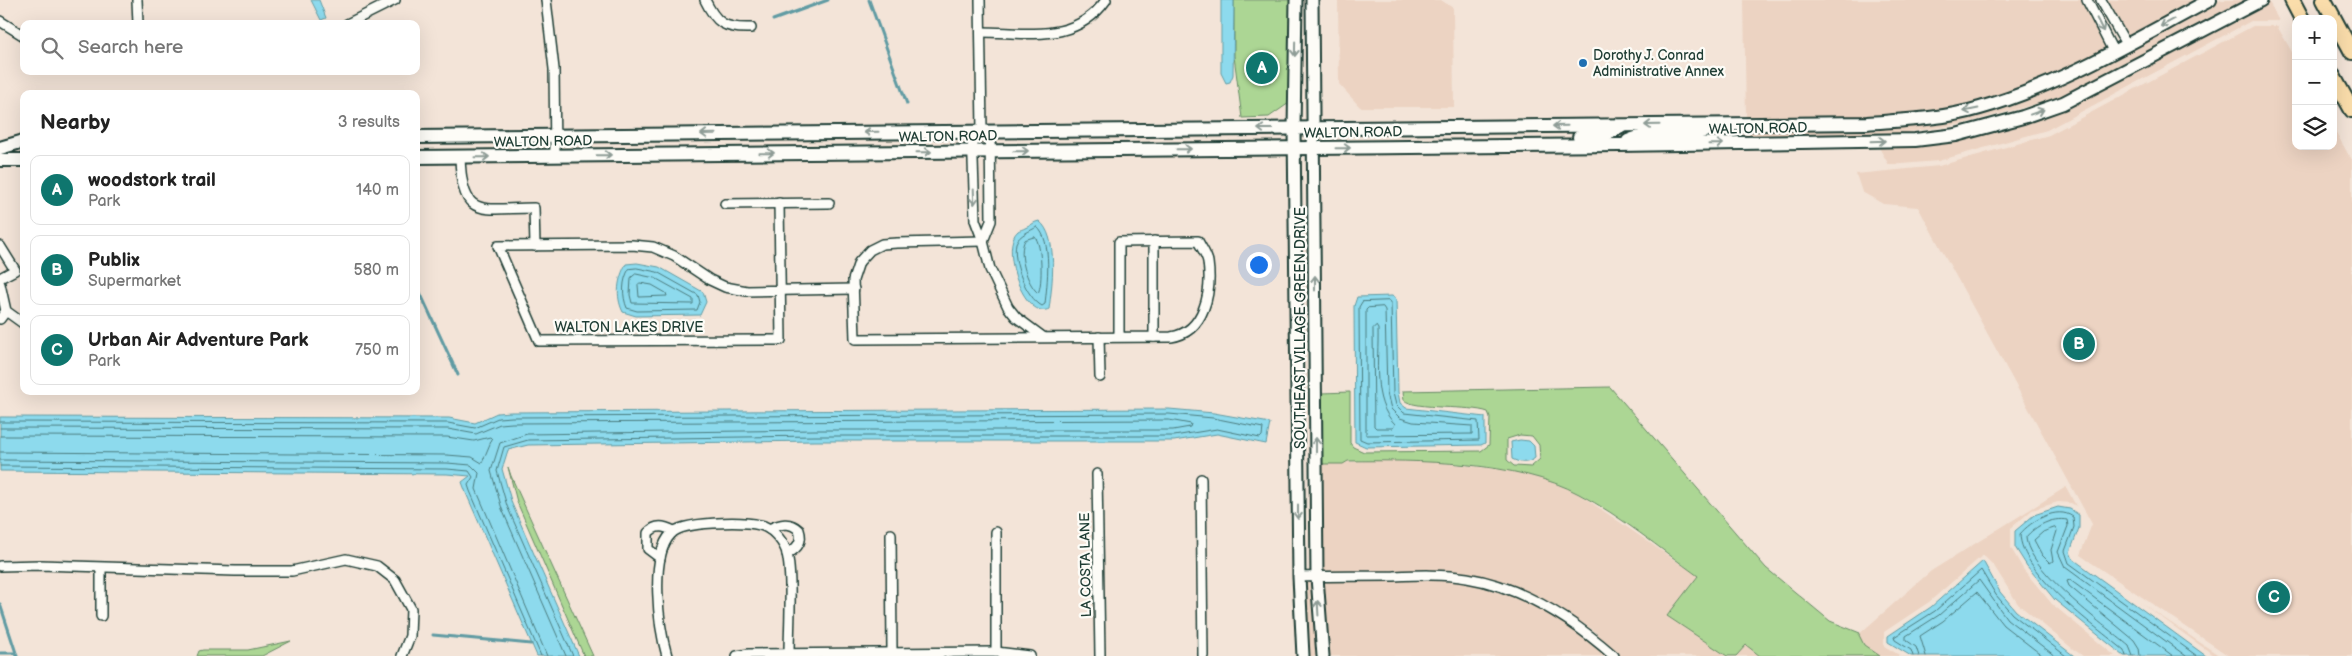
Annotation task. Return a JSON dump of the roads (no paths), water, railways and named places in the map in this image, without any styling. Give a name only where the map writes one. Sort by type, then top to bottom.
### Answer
[{"type":"main road","name":"WALTON ROAD","points":[[420,137],[1867,123],[1931,118],[1979,109],[2038,89],[2210,0]]},
{"type":"main road","name":"WALTON ROAD","points":[[420,157],[1619,145],[1915,140],[1956,135],[2023,117],[2063,103],[2261,0]]},
{"type":"main road","points":[[2292,0],[2300,15]]},
{"type":"main road","points":[[2324,0],[2352,52]]},
{"type":"main road","points":[[2337,83],[2352,110]]},
{"type":"main road","points":[[1619,145],[1636,137],[1696,134],[1718,125]]},
{"type":"main road","points":[[1522,145],[1541,140],[1606,135],[1624,126]]},
{"type":"main road","points":[[0,139],[20,140]]},
{"type":"main road","points":[[0,148],[20,141]]},
{"type":"main road","points":[[0,160],[20,160]]},
{"type":"street","points":[[137,0],[138,20]]},
{"type":"street","points":[[355,20],[395,0]]},
{"type":"street","points":[[546,0],[554,69],[555,156]]},
{"type":"street","points":[[704,0],[713,16],[723,25],[736,29],[751,28]]},
{"type":"street","points":[[980,0],[981,131],[990,151],[991,221],[983,241]]},
{"type":"street","points":[[981,32],[1062,32],[1077,27],[1098,11],[1106,0]]},
{"type":"street","name":"SOUTHEAST VILLAGE GREEN DRIVE","points":[[1296,0],[1294,148],[1299,578],[1303,656]]},
{"type":"street","name":"SOUTHEAST VILLAGE GREEN DRIVE","points":[[1312,0],[1317,577],[1323,656]]},
{"type":"street","points":[[2087,0],[2113,51]]},
{"type":"street","points":[[2101,0],[2126,44]]},
{"type":"street","points":[[0,21],[20,34]]},
{"type":"street","points":[[981,131],[972,151],[975,220],[983,241],[990,269],[1008,307],[1016,317],[1043,338]]},
{"type":"street","points":[[460,157],[463,189],[467,199],[477,208],[534,208],[535,246]]},
{"type":"street","name":"WALTON LAKES DRIVE","points":[[779,203],[780,290],[781,340],[539,341],[498,246],[632,245],[653,247],[674,256],[710,280],[725,287],[747,291],[780,290],[854,289]]},
{"type":"street","points":[[725,204],[829,203]]},
{"type":"street","points":[[983,241],[882,244],[870,250],[859,262],[854,280],[855,339],[1154,337],[1180,336],[1192,329],[1200,321],[1208,290],[1208,260],[1198,241],[1119,242],[1119,337]]},
{"type":"street","points":[[1154,241],[1154,337]]},
{"type":"street","points":[[0,246],[15,270],[0,278]]},
{"type":"street","points":[[0,284],[6,311],[20,321]]},
{"type":"street","points":[[0,319],[6,311]]},
{"type":"street","points":[[1099,337],[1100,378]]},
{"type":"street","name":"LA COSTA LANE","points":[[1097,474],[1100,656]]},
{"type":"street","points":[[1201,479],[1203,656]]},
{"type":"street","points":[[668,656],[661,634],[660,558],[665,543],[674,531],[691,524],[710,523],[760,525],[770,529],[782,542],[787,554],[789,653]]},
{"type":"street","points":[[770,529],[785,524],[792,524],[799,530],[800,542],[797,547],[787,554]]},
{"type":"street","points":[[660,558],[648,549],[648,533],[658,526],[665,526],[674,531]]},
{"type":"street","points":[[996,532],[996,652]]},
{"type":"street","points":[[891,534],[892,651]]},
{"type":"street","points":[[0,566],[40,565],[102,568],[292,571],[346,559],[377,566],[395,580],[411,609],[410,636],[402,656]]},
{"type":"street","points":[[101,616],[102,568]]},
{"type":"street","points":[[1299,578],[1434,575],[1468,578],[1512,590],[1543,604],[1589,634],[1614,656]]},
{"type":"street","points":[[737,656],[892,651],[996,652],[1030,656]]},
{"type":"water","points":[[311,0],[319,0],[326,18],[321,20]]},
{"type":"water","points":[[1221,0],[1234,0],[1233,75],[1230,82],[1226,83],[1221,73]]},
{"type":"water","points":[[1039,221],[1045,228],[1049,238],[1053,262],[1049,309],[1040,310],[1031,304],[1023,294],[1013,266],[1011,252],[1013,239],[1018,231]]},
{"type":"water","points":[[637,263],[659,267],[703,292],[706,302],[700,315],[636,316],[623,312],[618,293],[621,275],[626,264]]},
{"type":"water","points":[[1392,296],[1396,299],[1398,392],[1400,403],[1406,408],[1485,417],[1485,443],[1481,445],[1366,447],[1355,442],[1354,306],[1357,297]]},
{"type":"water","points":[[1169,409],[1214,413],[1270,423],[1266,444],[1217,434],[1174,441],[815,441],[528,445],[508,450],[502,469],[512,504],[579,656],[537,656],[466,493],[462,482],[470,476],[447,474],[0,471],[0,417],[449,418],[475,423],[497,413],[511,412]]},
{"type":"water","points":[[1529,441],[1534,446],[1535,458],[1524,462],[1512,459],[1511,442]]},
{"type":"water","points":[[2058,507],[2070,509],[2079,515],[2079,528],[2070,552],[2073,559],[2206,656],[2124,656],[2055,600],[2027,566],[2015,547],[2015,531],[2034,515]]},
{"type":"water","points":[[1983,561],[2000,592],[2016,611],[2074,656],[1911,656],[1888,642],[1888,636],[1931,607]]},
{"type":"waterway","points":[[773,20],[828,0]]},
{"type":"waterway","points":[[869,0],[907,104]]},
{"type":"waterway","points":[[420,293],[458,375]]},
{"type":"waterway","points":[[0,604],[17,656]]},
{"type":"waterway","points":[[433,635],[531,644]]},
{"type":"waterway","points":[[0,653],[16,653]]},
{"type":"place","name":"Dorothy J. Conrad Administrative Annex","points":[[1583,63]]},
{"type":"place","name":"woodstork trail","points":[[1262,68]]},
{"type":"place","name":"Publix","points":[[2079,344]]},
{"type":"place","name":"Urban Air Adventure Park","points":[[2274,597]]}]
